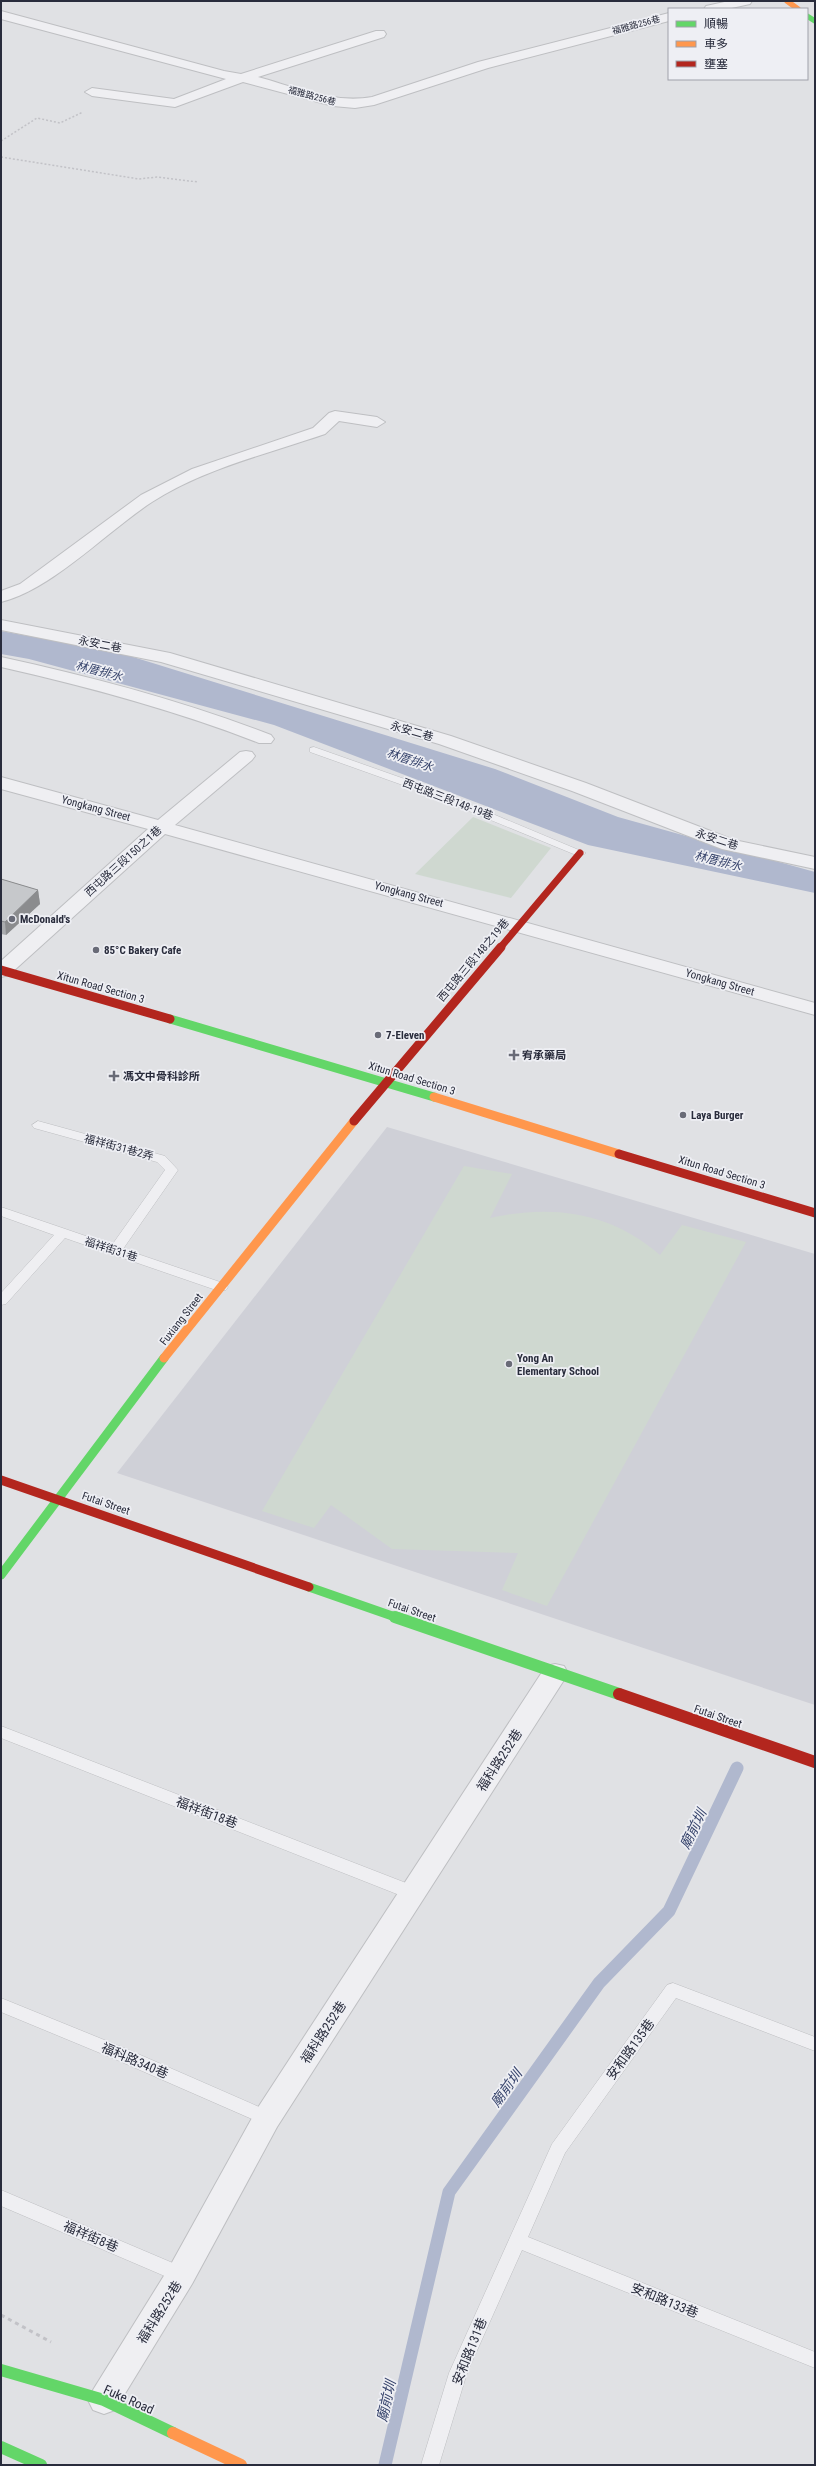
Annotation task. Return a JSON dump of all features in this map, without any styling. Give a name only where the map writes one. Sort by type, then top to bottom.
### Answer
[{"type":"street","points":[[714,8],[746,1]]},
{"type":"street","points":[[787,1],[797,8]]},
{"type":"street","name":"福雅路256巷","points":[[1,15],[215,73],[241,78],[333,102],[355,104],[374,101],[498,61],[668,17]]},
{"type":"street","points":[[92,92],[122,95],[166,104],[175,103],[241,78],[380,34]]},
{"type":"street","points":[[1,597],[26,588],[148,498],[198,472],[319,431],[335,416],[377,422]]},
{"type":"street","name":"永安二巷","points":[[1,625],[102,643],[172,660],[445,740],[580,787],[729,844],[815,863]]},
{"type":"street","points":[[1,662],[95,682],[150,697],[210,717],[265,740]]},
{"type":"street","name":"西屯路三段150之1巷","points":[[2,971],[162,826],[246,756]]},
{"type":"street","name":"Yongkang Street","points":[[1,783],[162,826],[815,1009]]},
{"type":"street","name":"西屯路三段148之19巷","points":[[384,1082],[580,853]]},
{"type":"street","name":"Xitun Road Section 3","points":[[2,971],[384,1082],[815,1213]]},
{"type":"street","name":"Fuxiang Street","points":[[1,1575],[57,1498],[221,1287],[384,1082]]},
{"type":"street","name":"Futai Street","points":[[1,1480],[57,1498],[815,1762]]},
{"type":"street","name":"福科路252巷","points":[[104,2400],[181,2275],[267,2118],[555,1672]]},
{"type":"street","name":"Fuke Road","points":[[1,2370],[104,2400],[241,2465]]},
{"type":"street","points":[[1,2447],[40,2465]]},
{"type":"lane","name":"西屯路三段148-19巷","points":[[314,750],[429,791],[580,853]]},
{"type":"lane","name":"福祥街31巷2弄","points":[[38,1125],[161,1159],[172,1170],[116,1249]]},
{"type":"lane","name":"福祥街31巷","points":[[1,1211],[63,1234],[116,1249],[221,1287]]},
{"type":"lane","points":[[1,1301],[63,1234]]},
{"type":"lane","name":"福祥街18巷","points":[[1,1732],[413,1893]]},
{"type":"lane","name":"安和路135巷","points":[[516,2240],[558,2149],[673,1990],[815,2044]]},
{"type":"lane","name":"福科路340巷","points":[[1,2005],[123,2055],[267,2118]]},
{"type":"lane","name":"福祥街8巷","points":[[1,2198],[181,2275]]},
{"type":"lane","name":"安和路133巷","points":[[516,2240],[815,2360]]},
{"type":"lane","name":"安和路131巷","points":[[430,2465],[458,2373],[516,2240]]},
{"type":"path","points":[[1,141],[37,118],[60,123],[122,95]]},
{"type":"path","points":[[1,158],[139,179],[157,178],[198,182]]},
{"type":"path","points":[[1,2314],[51,2342]]},
{"type":"shaded area","points":[[473,817],[551,848],[511,898],[415,874]]},
{"type":"shaded area","name":"Yong An Elementary School","points":[[387,1127],[815,1254],[815,1705],[117,1473]]},
{"type":"shaded area","points":[[464,1166],[512,1174],[490,1218],[536,1212],[559,1212],[580,1215],[622,1229],[641,1240],[660,1255],[682,1225],[746,1242],[547,1606],[502,1590],[518,1553],[392,1549],[331,1505],[314,1528],[262,1511]]},
{"type":"water","name":"林厝排水","points":[[1,631],[117,652],[495,769],[618,817],[815,872],[815,893],[588,845],[274,725],[29,659],[1,654]]},
{"type":"building","points":[[1,879],[38,890],[5,922],[1,921]]},
{"type":"waterway","name":"廟前圳","points":[[385,2465],[449,2192],[599,1983],[669,1911],[737,1768]]},
{"type":"traffic: fast","points":[[808,17],[815,21]]},
{"type":"traffic: fast","points":[[170,1019],[434,1097]]},
{"type":"traffic: fast","points":[[1,1575],[164,1358]]},
{"type":"traffic: fast","points":[[309,1587],[619,1694]]},
{"type":"traffic: fast","points":[[1,2370],[104,2400],[173,2433]]},
{"type":"traffic: fast","points":[[1,2447],[41,2465]]},
{"type":"traffic: slow","points":[[787,1],[797,8]]},
{"type":"traffic: slow","points":[[434,1097],[619,1154]]},
{"type":"traffic: slow","points":[[164,1358],[354,1121]]},
{"type":"traffic: slow","points":[[173,2433],[241,2465]]},
{"type":"traffic: jam","points":[[354,1121],[580,853]]},
{"type":"traffic: jam","points":[[1,970],[170,1019]]},
{"type":"traffic: jam","points":[[619,1154],[815,1213]]},
{"type":"traffic: jam","points":[[1,1480],[309,1587]]},
{"type":"traffic: jam","points":[[619,1694],[815,1762]]},
{"type":"place","name":"McDonald's","points":[[12,919]]},
{"type":"place","name":"85°C Bakery Cafe","points":[[96,950]]},
{"type":"place","name":"7-Eleven","points":[[378,1035]]},
{"type":"place","name":"宥承藥局","points":[[514,1055]]},
{"type":"place","name":"馮文中骨科診所","points":[[114,1076]]},
{"type":"place","name":"Laya Burger","points":[[683,1115]]},
{"type":"place","name":"Yong An Elementary School","points":[[509,1364]]}]
